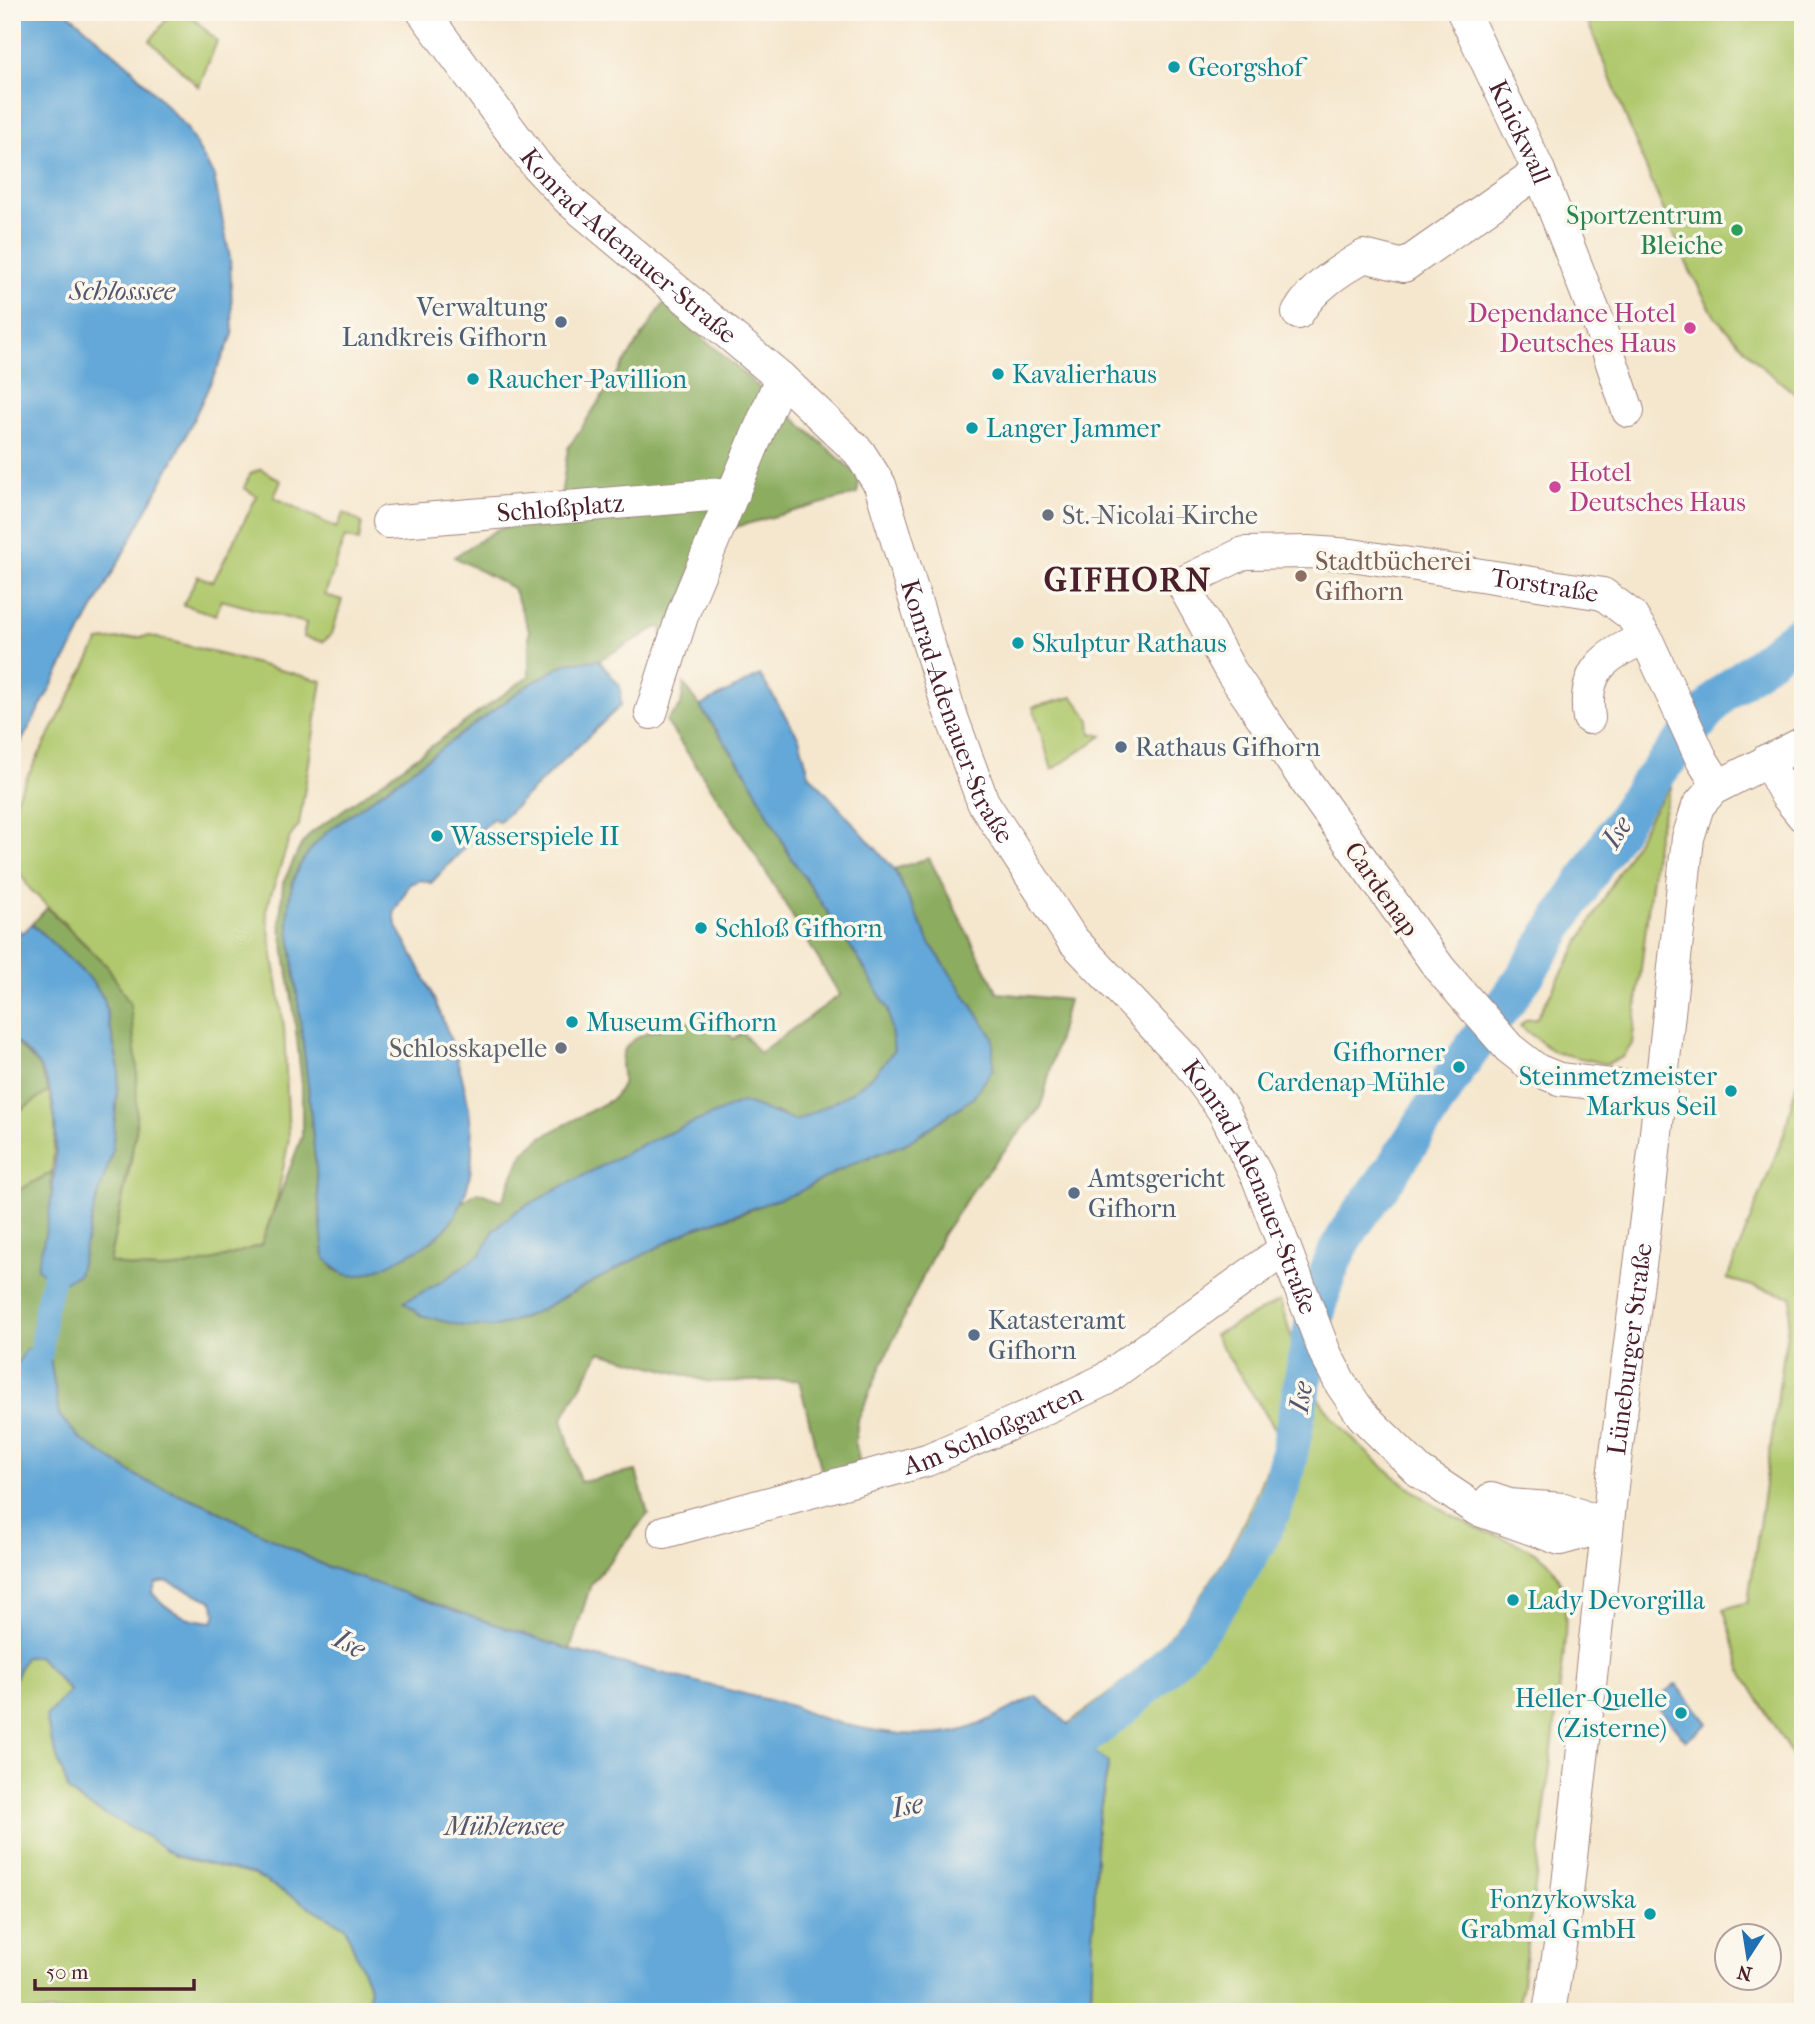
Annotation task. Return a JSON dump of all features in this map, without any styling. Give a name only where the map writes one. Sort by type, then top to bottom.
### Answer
[{"type":"street","name":"Konrad-Adenauer-Straße","points":[[423,12],[537,166],[570,201],[781,378],[859,452],[880,485],[947,704],[983,802],[1072,939],[1187,1061],[1223,1110],[1258,1178],[1298,1284],[1341,1384],[1362,1415],[1419,1471],[1476,1510],[1560,1539],[1607,1526]]},
{"type":"street","name":"Knickwall","points":[[1463,12],[1539,171],[1600,327],[1628,411]]},
{"type":"street","points":[[1298,313],[1306,299],[1341,270],[1364,256],[1404,266],[1539,171]]},
{"type":"street","points":[[651,713],[683,613],[781,378]]},
{"type":"street","name":"Schloßplatz","points":[[388,522],[734,493]]},
{"type":"street","name":"Torstraße","points":[[1182,583],[1244,553],[1308,552],[1352,555],[1603,594],[1631,615],[1633,643],[1679,712],[1710,773]]},
{"type":"street","name":"Cardenap","points":[[1182,583],[1230,670],[1429,954],[1468,1004],[1509,1048],[1537,1070],[1559,1079],[1661,1091]]},
{"type":"street","points":[[1590,718],[1585,701],[1595,671],[1633,643]]},
{"type":"street","points":[[1710,773],[1767,760],[1803,743]]},
{"type":"street","points":[[1767,760],[1786,795],[1803,816]]},
{"type":"street","name":"Lüneburger Straße","points":[[1558,2012],[1564,1921],[1607,1526],[1661,1091],[1688,838],[1710,773]]},
{"type":"street","name":"Am Schloßgarten","points":[[664,1532],[926,1460],[1031,1415],[1104,1380],[1285,1249]]},
{"type":"street","name":"Lüneburger Straße","points":[[1549,2012],[1564,1921]]},
{"type":"green space","points":[[172,12],[187,12],[217,41],[199,87],[150,41]]},
{"type":"green space","name":"Sportzentrum Bleiche","points":[[1584,12],[1803,12],[1803,400],[1762,367],[1715,317],[1690,271],[1654,188]]},
{"type":"green space","points":[[664,303],[860,477],[857,494],[706,535],[665,641],[660,626],[599,660],[567,663],[524,688],[327,832],[302,861],[291,891],[288,918],[308,1085],[324,1256],[335,1270],[344,1274],[447,1227],[460,1203],[478,1192],[502,1201],[523,1153],[542,1137],[611,1100],[617,1093],[622,1082],[622,1056],[631,1042],[639,1037],[707,1015],[717,1015],[733,1039],[743,1033],[759,1053],[840,995],[747,841],[666,721],[681,706],[684,684],[749,777],[790,856],[860,961],[888,1009],[894,1050],[873,1075],[851,1093],[796,1121],[774,1112],[643,1144],[516,1211],[494,1230],[481,1254],[443,1281],[404,1302],[420,1315],[444,1321],[497,1327],[534,1313],[692,1229],[748,1211],[851,1164],[907,1143],[973,1098],[993,1069],[993,1037],[931,945],[894,869],[929,858],[998,993],[1068,1000],[1041,1107],[980,1180],[942,1235],[877,1375],[858,1420],[855,1442],[861,1468],[823,1476],[799,1380],[710,1382],[600,1352],[562,1419],[580,1482],[636,1471],[648,1514],[591,1584],[570,1650],[325,1566],[202,1503],[143,1480],[80,1439],[59,1415],[50,1358],[42,1351],[12,1373],[12,1283],[16,1275],[12,1273],[12,1194],[52,1172],[50,1223],[41,1271],[53,1279],[78,1275],[94,1209],[112,1153],[119,1069],[104,999],[91,980],[32,924],[47,908],[108,967],[130,1004],[137,1068],[136,1131],[109,1262],[150,1269],[186,1267],[261,1245],[302,1136],[302,1085],[280,922],[283,883],[301,845],[311,833],[529,676],[529,630],[513,588],[454,557],[498,529],[558,517],[568,448]]},
{"type":"green space","points":[[261,469],[281,481],[274,497],[336,528],[344,513],[362,523],[359,541],[345,537],[325,595],[342,600],[332,634],[323,642],[303,637],[306,623],[221,600],[216,615],[183,605],[198,576],[213,582],[257,496],[244,488],[250,474]]},
{"type":"green space","points":[[151,636],[322,681],[299,825],[290,837],[266,910],[284,1027],[289,1139],[277,1199],[261,1245],[203,1263],[168,1269],[130,1267],[109,1262],[132,1157],[137,1068],[130,1004],[108,967],[29,888],[12,859],[15,800],[99,641]]},
{"type":"green space","points":[[1073,697],[1090,720],[1091,733],[1102,736],[1052,770],[1033,707]]},
{"type":"green space","points":[[1672,785],[1657,835],[1632,1044],[1623,1057],[1606,1064],[1554,1052],[1520,1026],[1526,1020],[1536,1019],[1656,806]]},
{"type":"green space","points":[[12,1039],[39,1066],[49,1091],[12,1116]]},
{"type":"green space","points":[[1803,1059],[1803,1774],[1741,1670],[1724,1609],[1748,1602],[1792,1297],[1727,1279],[1784,1134]]},
{"type":"green space","points":[[49,1091],[56,1124],[52,1172],[12,1194],[12,1116]]},
{"type":"green space","points":[[1280,1301],[1306,1377],[1332,1417],[1348,1435],[1387,1470],[1428,1501],[1468,1524],[1537,1553],[1552,1567],[1562,1588],[1566,1618],[1564,1651],[1518,2012],[1095,2012],[1091,1998],[1097,1825],[1109,1762],[1079,1743],[1068,1724],[1131,1675],[1173,1632],[1211,1580],[1243,1525],[1278,1433],[1214,1335]]},
{"type":"green space","points":[[25,1656],[38,1656],[70,1692],[51,1740],[69,1791],[85,1804],[143,1834],[175,1856],[255,1875],[345,1927],[370,1989],[368,2012],[12,2012],[12,1684]]},
{"type":"water","name":"Schlosssee","points":[[12,12],[67,12],[128,65],[186,127],[214,176],[230,258],[233,335],[179,450],[12,759]]},
{"type":"water","points":[[599,660],[620,686],[621,705],[499,822],[493,818],[431,883],[421,880],[410,884],[394,912],[396,925],[431,992],[448,1032],[470,1117],[472,1157],[465,1195],[441,1234],[384,1267],[366,1274],[344,1274],[324,1256],[308,1085],[288,918],[297,870],[327,832],[524,688],[567,663]]},
{"type":"water","points":[[760,675],[799,738],[809,774],[894,869],[931,945],[993,1037],[993,1069],[973,1098],[907,1143],[851,1164],[797,1193],[692,1229],[534,1313],[497,1327],[463,1326],[420,1315],[404,1302],[443,1281],[481,1254],[494,1230],[516,1211],[643,1144],[742,1102],[796,1121],[851,1093],[884,1064],[894,1050],[888,1009],[860,961],[790,856],[749,777],[700,706]]},
{"type":"water","points":[[32,924],[91,980],[104,999],[119,1069],[112,1153],[94,1209],[78,1275],[57,1285],[45,1282],[45,1276],[37,1268],[52,1194],[56,1137],[54,1110],[39,1066],[12,1039],[12,926],[23,933]]},
{"type":"water","name":"Mühlensee","points":[[26,1349],[42,1351],[50,1358],[59,1415],[80,1439],[143,1480],[202,1503],[325,1566],[570,1650],[792,1706],[831,1721],[902,1734],[926,1735],[967,1729],[1036,1696],[1068,1724],[1079,1743],[1109,1762],[1097,1825],[1091,1998],[1095,2012],[368,2012],[370,1989],[345,1927],[255,1875],[175,1856],[143,1834],[85,1804],[69,1791],[51,1740],[46,1716],[70,1691],[38,1656],[25,1657],[12,1684],[12,1373]],"holes":[[[167,1581],[212,1601],[216,1613],[213,1622],[179,1614],[165,1606],[152,1593],[156,1583]]]},
{"type":"water","name":"Heller-Quelle (Zisterne)","points":[[1676,1684],[1708,1723],[1686,1741],[1654,1702]]},
{"type":"waterway","name":"Ise","points":[[1462,1062],[1525,976],[1640,794],[1720,696],[1803,631]]},
{"type":"waterway","name":"Ise","points":[[1036,1771],[1099,1726],[1155,1678],[1204,1623],[1247,1559],[1266,1524],[1281,1487],[1308,1350],[1329,1270],[1348,1232],[1397,1164],[1454,1074]]},
{"type":"waterway","points":[[12,1418],[42,1351],[45,1311],[59,1254]]},
{"type":"place","name":"Georgshof","points":[[1174,67]]},
{"type":"place","name":"Sportzentrum Bleiche","points":[[1737,230]]},
{"type":"place","name":"Verwaltung Landkreis Gifhorn","points":[[561,322]]},
{"type":"place","name":"Dependance Hotel Deutsches Haus","points":[[1690,328]]},
{"type":"place","name":"Kavalierhaus","points":[[998,374]]},
{"type":"place","name":"Raucher-Pavillion","points":[[473,379]]},
{"type":"place","name":"Langer Jammer","points":[[972,428]]},
{"type":"place","name":"Hotel Deutsches Haus","points":[[1555,487]]},
{"type":"place","name":"St.-Nicolai-Kirche","points":[[1048,515]]},
{"type":"place","name":"Stadtbücherei Gifhorn","points":[[1301,576]]},
{"type":"place","name":"Skulptur Rathaus","points":[[1018,643]]},
{"type":"place","name":"Rathaus Gifhorn","points":[[1121,747]]},
{"type":"place","name":"Wasserspiele II","points":[[437,836]]},
{"type":"place","name":"Schloß Gifhorn","points":[[701,928]]},
{"type":"place","name":"Museum Gifhorn","points":[[572,1022]]},
{"type":"place","name":"Schlosskapelle","points":[[561,1048]]},
{"type":"place","name":"Gifhorner Cardenap-Mühle","points":[[1459,1067]]},
{"type":"place","name":"Steinmetzmeister Markus Seil","points":[[1731,1091]]},
{"type":"place","name":"Amtsgericht Gifhorn","points":[[1074,1193]]},
{"type":"place","name":"Katasteramt Gifhorn","points":[[974,1335]]},
{"type":"place","name":"Lady Devorgilla","points":[[1513,1600]]},
{"type":"place","name":"Heller-Quelle (Zisterne)","points":[[1681,1713]]},
{"type":"place","name":"Fonzykowska Grabmal GmbH","points":[[1650,1914]]},
{"type":"district","name":"GIFHORN","points":[[1128,579]]}]
